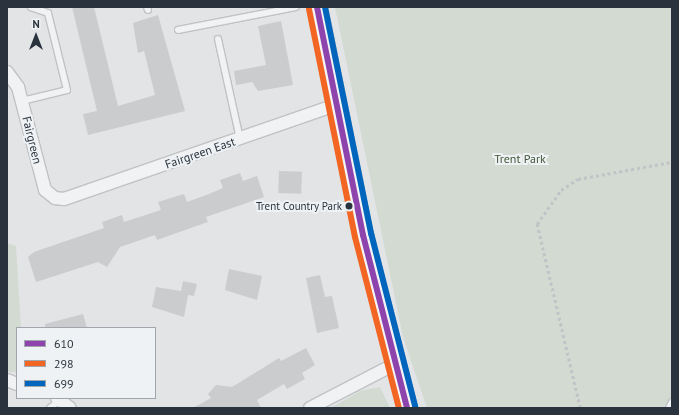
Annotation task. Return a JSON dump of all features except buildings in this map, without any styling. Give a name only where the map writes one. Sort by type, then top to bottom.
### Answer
[{"type":"main road","points":[[317,7],[336,105],[395,364],[407,408]]},
{"type":"street","name":"Fairgreen","points":[[7,72],[18,87],[45,190],[55,198],[64,199]]},
{"type":"street","name":"Fairgreen East","points":[[64,199],[336,105]]},
{"type":"street","points":[[310,408],[395,364]]},
{"type":"street","points":[[58,399],[70,408]]},
{"type":"lane","points":[[22,101],[67,90],[48,13],[30,7]]},
{"type":"lane","points":[[178,30],[296,7]]},
{"type":"lane","points":[[218,39],[240,139]]},
{"type":"lane","points":[[50,408],[58,399]]},
{"type":"lane","points":[[669,408],[672,402]]},
{"type":"path","points":[[580,408],[537,224],[561,190],[578,179],[672,162]]},
{"type":"green space","name":"Trent Park","points":[[335,7],[672,7],[672,408],[427,408],[403,337]]},
{"type":"green space","points":[[7,243],[16,246],[21,327],[16,327],[16,372],[7,372]]},
{"type":"green space","points":[[380,387],[390,408],[331,408],[360,391]]},
{"type":"transit line","name":"610","points":[[317,7],[363,235],[407,408]]},
{"type":"transit line","name":"699","points":[[325,7],[371,233],[415,406]]},
{"type":"transit line","name":"298","points":[[309,9],[355,237],[399,408]]},
{"type":"place","name":"Trent Country Park","points":[[349,206]]}]
